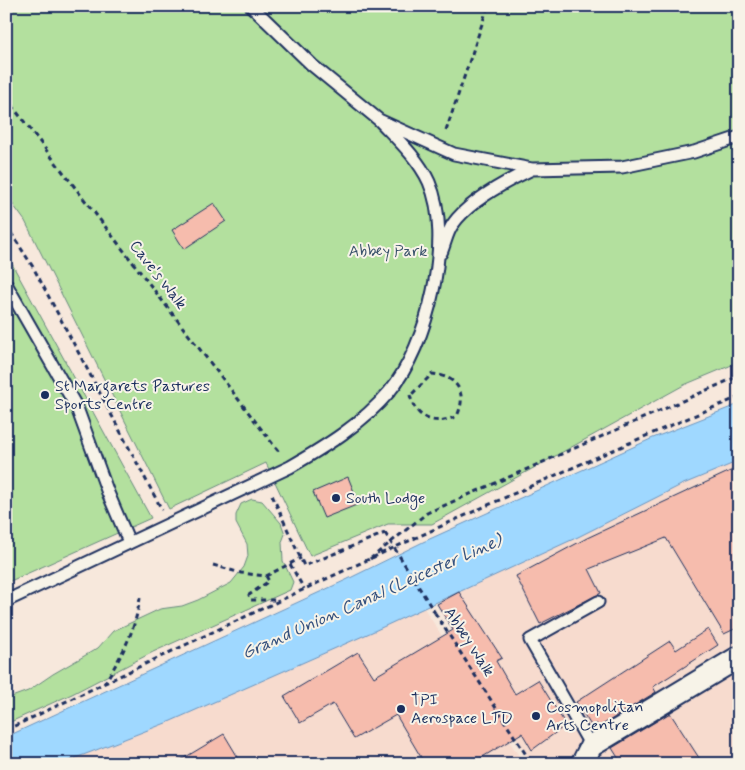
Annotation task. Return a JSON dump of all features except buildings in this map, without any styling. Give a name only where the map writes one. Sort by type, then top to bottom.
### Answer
[{"type":"street","points":[[587,755],[739,657]]},
{"type":"lane","points":[[251,6],[312,65],[379,120],[412,154],[429,182],[437,211],[440,257]]},
{"type":"lane","points":[[379,120],[454,154],[532,169],[622,167],[694,152],[739,136]]},
{"type":"lane","points":[[6,601],[290,467],[328,446],[372,411],[391,390],[407,362],[420,333],[432,296],[440,257],[453,224],[499,185],[532,169]]},
{"type":"lane","points":[[6,284],[77,408],[108,494],[129,542]]},
{"type":"lane","points":[[587,755],[530,640],[598,602]]},
{"type":"path","points":[[440,148],[488,6]]},
{"type":"path","name":"Cave's Walk","points":[[6,98],[290,467]]},
{"type":"path","points":[[6,234],[7,226]]},
{"type":"path","points":[[7,226],[33,267],[169,523]]},
{"type":"path","points":[[391,390],[410,396],[420,415],[431,421],[439,422],[457,416],[462,406],[460,391],[452,378],[442,374],[432,374],[410,396]]},
{"type":"path","points":[[366,562],[427,513],[739,376]]},
{"type":"path","points":[[6,730],[304,589],[647,435],[739,397]]},
{"type":"path","points":[[213,565],[241,573],[266,576],[301,558],[265,478]]},
{"type":"path","name":"Abbey Walk","points":[[301,558],[304,566],[385,533],[532,764]]},
{"type":"path","points":[[290,564],[304,589]]},
{"type":"path","points":[[266,576],[269,581],[249,596],[251,600],[280,600]]},
{"type":"path","points":[[103,684],[121,657],[136,624],[140,598]]},
{"type":"shaded area","points":[[739,461],[739,764],[596,764],[589,754],[552,764],[532,764],[438,606],[442,600],[681,485]]},
{"type":"shaded area","points":[[424,608],[524,764],[60,764],[171,721]]},
{"type":"green space","name":"Abbey Park","points":[[6,6],[739,6],[739,362],[684,385],[432,524],[388,524],[310,556],[266,463],[169,509],[25,221],[6,195]]},
{"type":"green space","name":"St Margarets Pastures Sports Centre","points":[[6,253],[151,518],[6,583]]},
{"type":"green space","points":[[252,499],[262,501],[281,523],[285,534],[282,542],[283,561],[293,582],[290,590],[153,652],[72,694],[6,724],[6,699],[28,691],[98,648],[113,631],[160,609],[182,606],[198,600],[231,583],[244,567],[248,556],[247,544],[236,523],[236,515],[241,504]]},
{"type":"water","name":"Grand Union Canal (Leicester Line)","points":[[739,404],[739,461],[681,485],[578,537],[372,632],[171,721],[60,764],[6,764],[6,737],[346,580],[423,542],[653,438]]},
{"type":"place","name":"St Margarets Pastures Sports Centre","points":[[45,395]]},
{"type":"place","name":"South Lodge","points":[[336,498]]},
{"type":"place","name":"TPI Aerospace LTD","points":[[401,709]]},
{"type":"place","name":"Cosmopolitan Arts Centre","points":[[536,716]]}]
